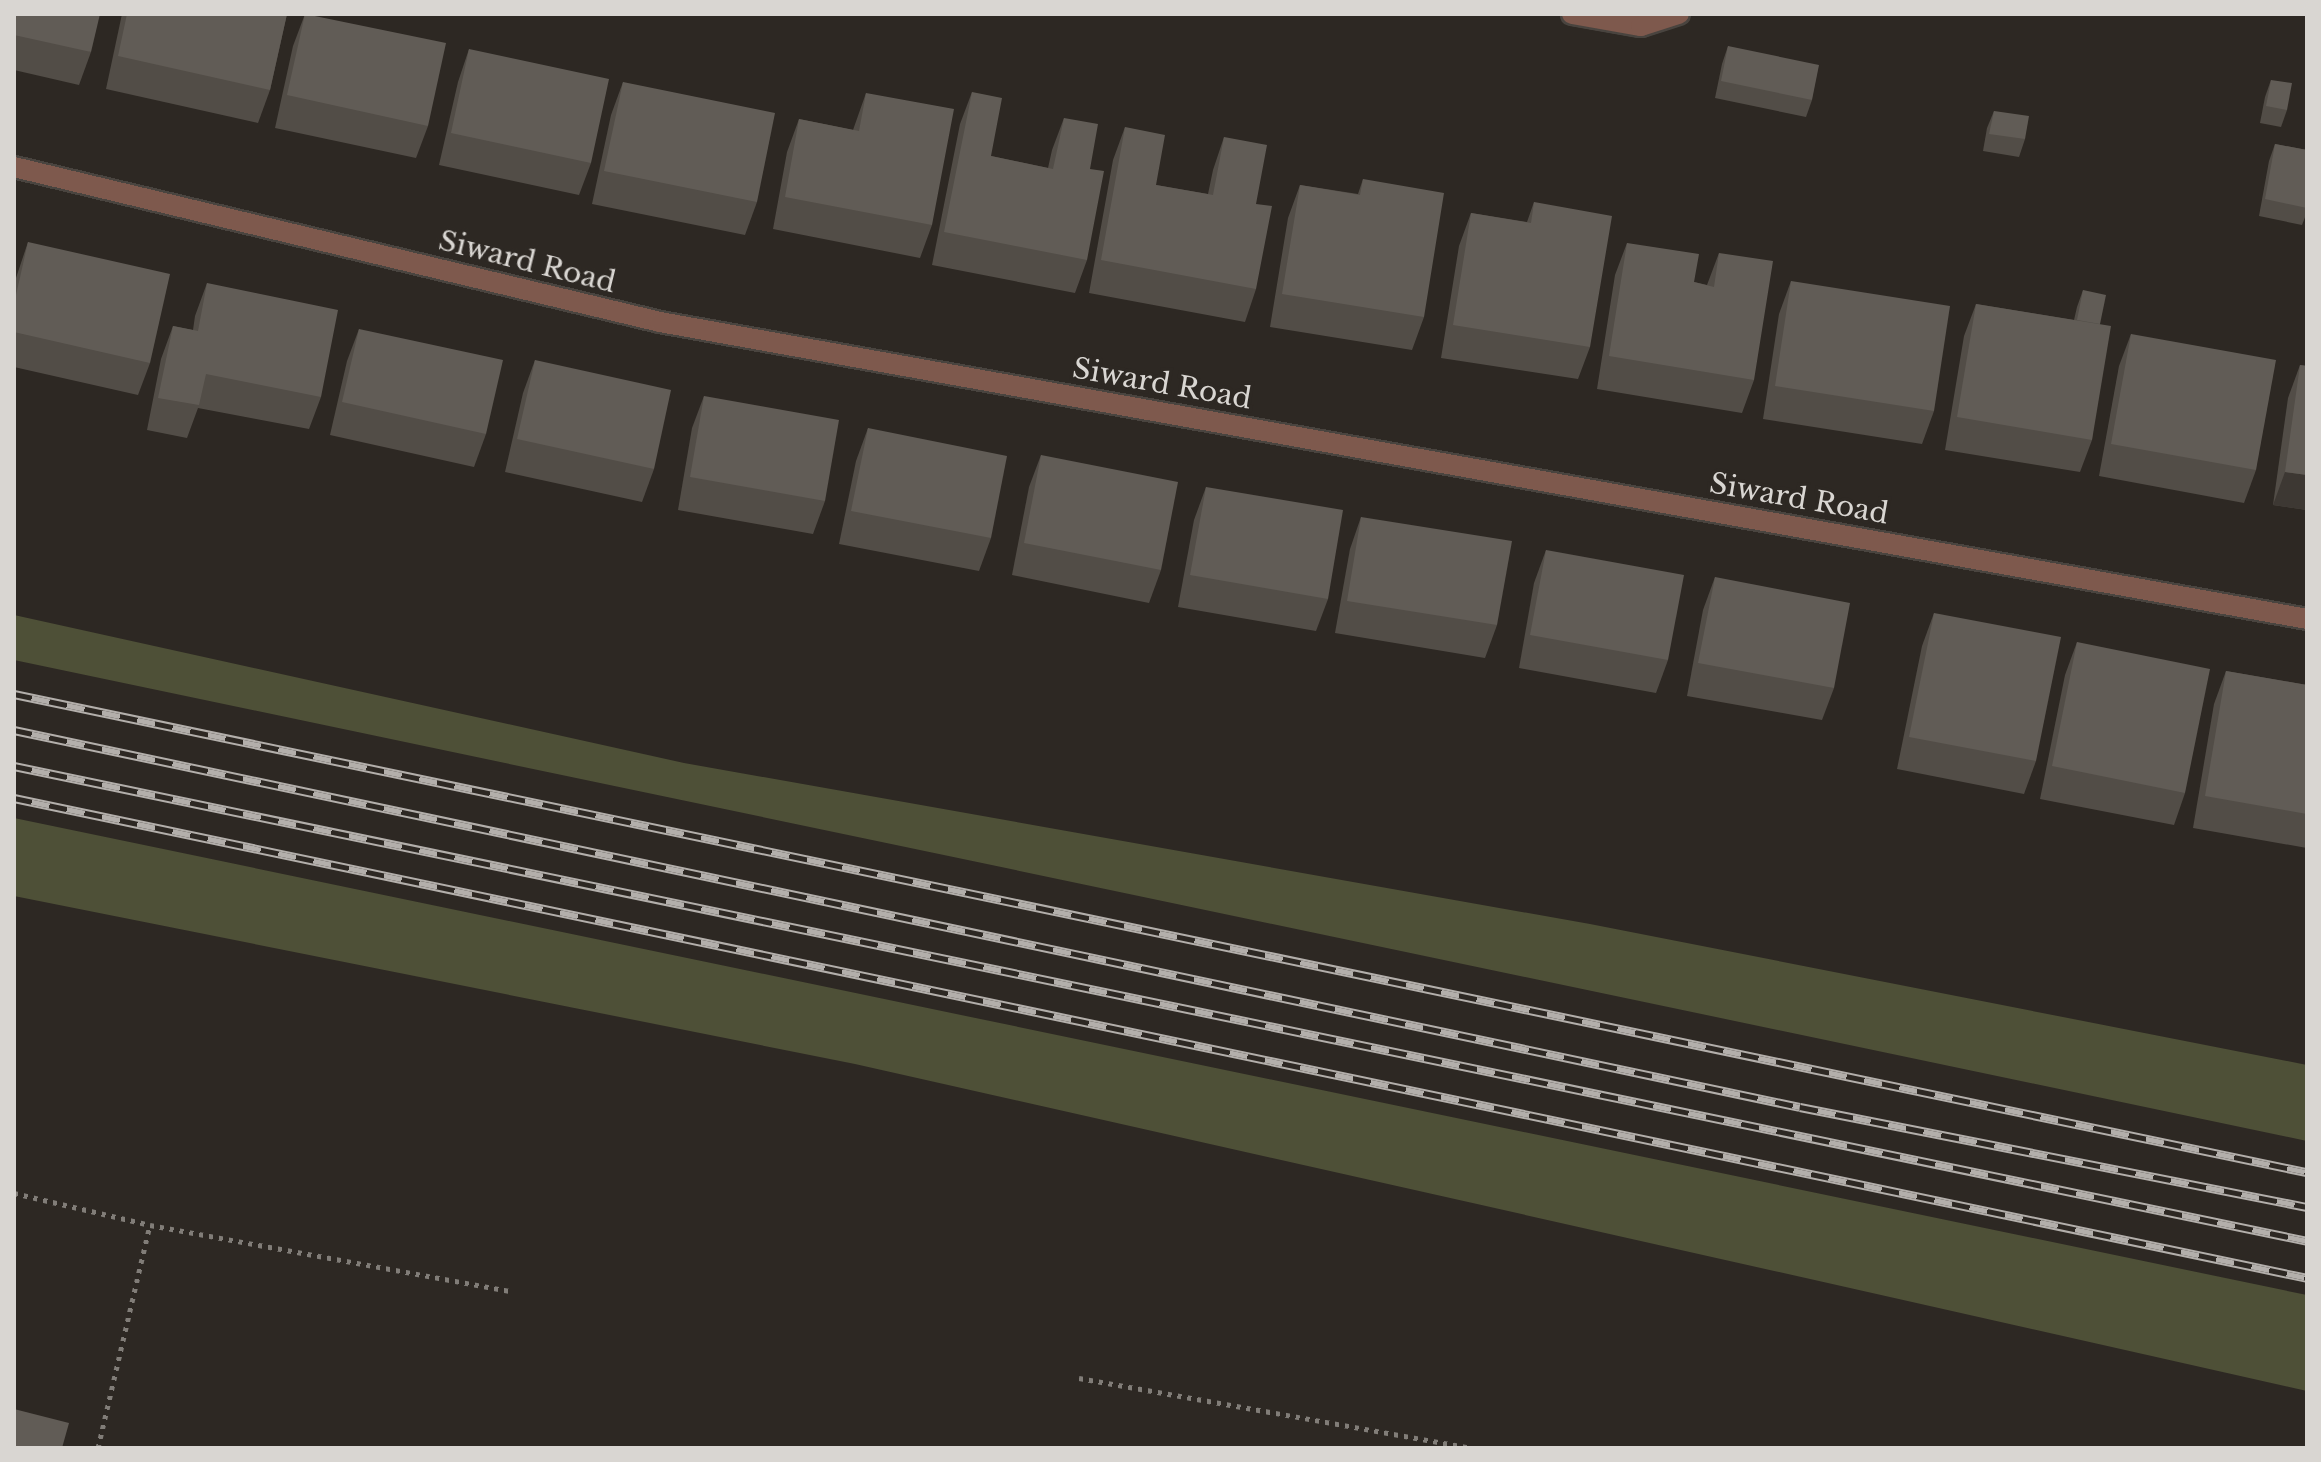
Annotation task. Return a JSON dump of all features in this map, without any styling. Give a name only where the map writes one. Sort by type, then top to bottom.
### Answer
[{"type":"street","points":[[1572,14],[1641,26],[1679,14]]},
{"type":"street","name":"Siward Road","points":[[14,167],[660,322],[2307,619]]},
{"type":"path","points":[[14,1193],[150,1225],[510,1291]]},
{"type":"path","points":[[98,1448],[150,1225]]},
{"type":"path","points":[[1079,1378],[1472,1448]]},
{"type":"green space","points":[[14,615],[684,763],[1590,924],[2307,1065],[2307,1141],[14,660]]},
{"type":"green space","points":[[14,818],[2307,1295],[2307,1391],[855,1064],[14,896]]},
{"type":"building","points":[[14,14],[100,14],[91,52],[14,35]]},
{"type":"building","points":[[127,14],[287,14],[270,90],[118,56]]},
{"type":"building","points":[[305,14],[446,43],[428,126],[287,95]]},
{"type":"building","points":[[1728,46],[1819,65],[1812,100],[1721,81]]},
{"type":"building","points":[[469,49],[609,79],[591,163],[451,133]]},
{"type":"building","points":[[2271,80],[2292,83],[2287,110],[2266,106]]},
{"type":"building","points":[[623,82],[775,113],[757,202],[604,171]]},
{"type":"building","points":[[972,92],[1002,98],[991,156],[1053,169],[1064,118],[1098,124],[1090,169],[1104,171],[1087,260],[944,232]]},
{"type":"building","points":[[866,93],[954,109],[932,225],[785,197],[799,119],[859,131]]},
{"type":"building","points":[[1994,111],[2029,116],[2025,139],[1989,134]]},
{"type":"building","points":[[1125,127],[1165,135],[1156,185],[1213,195],[1224,137],[1267,145],[1256,204],[1272,206],[1256,289],[1101,260]]},
{"type":"building","points":[[2275,144],[2307,150],[2307,208],[2265,199]]},
{"type":"building","points":[[1363,179],[1444,193],[1424,317],[1282,294],[1300,185],[1360,195]]},
{"type":"building","points":[[1534,202],[1612,216],[1590,347],[1453,325],[1471,213],[1531,223]]},
{"type":"building","points":[[28,242],[170,274],[150,363],[14,332],[14,304]]},
{"type":"building","points":[[1627,243],[1699,254],[1694,282],[1714,287],[1719,253],[1773,261],[1754,380],[1609,356]]},
{"type":"building","points":[[1791,281],[1950,306],[1934,411],[1775,386]]},
{"type":"building","points":[[207,283],[338,310],[321,397],[206,374],[199,405],[158,398],[173,326],[198,331]]},
{"type":"building","points":[[2083,290],[2106,295],[2100,324],[2077,320]]},
{"type":"building","points":[[1976,304],[2111,326],[2092,440],[1957,417]]},
{"type":"building","points":[[359,329],[503,360],[486,434],[342,402]]},
{"type":"building","points":[[2131,334],[2276,360],[2256,470],[2111,444]]},
{"type":"building","points":[[535,360],[671,390],[654,469],[517,439]]},
{"type":"building","points":[[2300,365],[2307,366],[2307,475],[2285,472]]},
{"type":"building","points":[[704,396],[839,420],[825,501],[690,477]]},
{"type":"building","points":[[868,428],[1007,456],[991,538],[851,511]]},
{"type":"building","points":[[1041,455],[1178,482],[1161,570],[1024,543]]},
{"type":"building","points":[[1206,487],[1343,510],[1328,599],[1190,575]]},
{"type":"building","points":[[1361,517],[1512,541],[1497,625],[1347,601]]},
{"type":"building","points":[[1546,550],[1684,575],[1668,660],[1530,635]]},
{"type":"building","points":[[1715,577],[1850,603],[1834,688],[1698,663]]},
{"type":"building","points":[[1934,613],[2061,637],[2036,761],[1909,737]]},
{"type":"building","points":[[2077,642],[2210,669],[2185,793],[2052,766]]},
{"type":"building","points":[[2226,671],[2307,685],[2307,814],[2205,796]]},
{"type":"building","points":[[14,1409],[69,1423],[62,1448],[14,1448]]},
{"type":"railway","points":[[14,694],[2307,1172]]},
{"type":"railway","points":[[14,730],[1800,1107],[2307,1207]]},
{"type":"railway","points":[[14,766],[2307,1241]]},
{"type":"railway","points":[[14,798],[2307,1278]]}]
